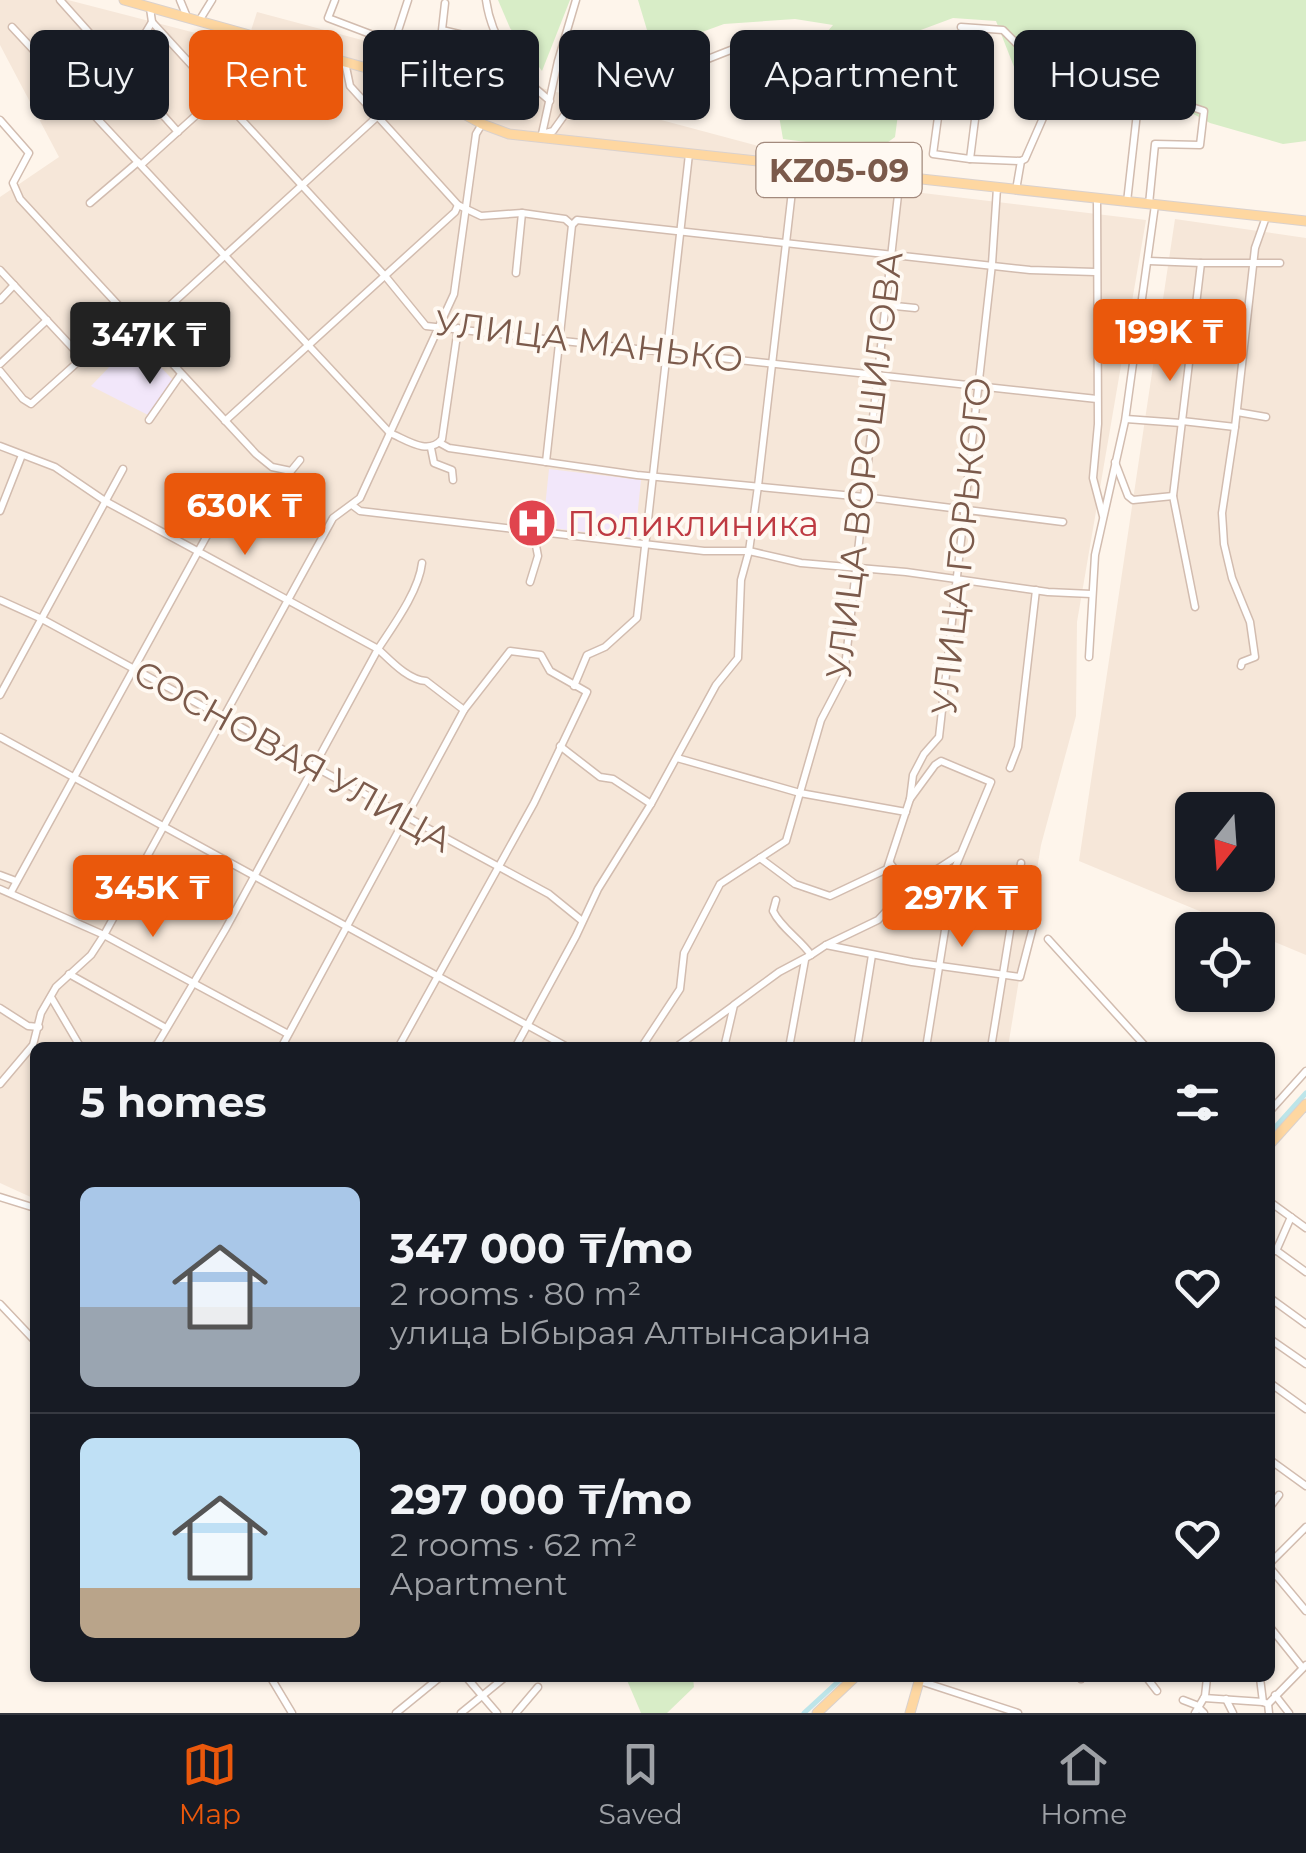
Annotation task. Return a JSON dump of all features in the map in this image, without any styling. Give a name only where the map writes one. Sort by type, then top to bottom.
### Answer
[{"type":"main road","name":"KZ05-09","points":[[124,0],[232,30]]},
{"type":"main road","name":"KZ05-09","points":[[345,62],[363,68]]},
{"type":"main road","name":"KZ05-09","points":[[475,120],[509,134],[1306,222]]},
{"type":"main road","points":[[1275,1138],[1306,1104]]},
{"type":"main road","points":[[817,1713],[850,1682]]},
{"type":"main road","points":[[910,1713],[919,1682]]},
{"type":"street","points":[[60,0],[87,30]]},
{"type":"street","points":[[180,0],[188,18]]},
{"type":"street","points":[[200,21],[212,0]]},
{"type":"street","points":[[335,0],[328,18],[394,42],[408,0]]},
{"type":"street","points":[[486,0],[494,30]]},
{"type":"street","points":[[541,136],[576,0]]},
{"type":"street","points":[[442,30],[446,3]]},
{"type":"street","points":[[146,30],[152,22],[150,8]]},
{"type":"street","name":"УЛИЦА МАНЬКО","points":[[152,22],[189,61]]},
{"type":"street","points":[[12,27],[30,47]]},
{"type":"street","points":[[938,120],[933,154],[1021,161],[1026,159],[1050,102],[1040,95],[1045,63],[1024,51],[1003,30],[962,28]]},
{"type":"street","points":[[541,136],[553,130],[583,89],[632,84],[730,50]]},
{"type":"street","points":[[345,62],[348,82],[363,99]]},
{"type":"street","points":[[539,92],[550,101]]},
{"type":"street","points":[[1089,657],[1091,594],[1103,517],[1126,419],[1149,261],[1154,144],[1200,145],[1204,111],[1196,108]]},
{"type":"street","points":[[0,120],[29,153],[13,183],[14,191],[225,422],[272,467],[291,471],[300,460]]},
{"type":"street","points":[[98,120],[390,433],[427,448],[440,444],[653,476],[1062,522]]},
{"type":"street","points":[[167,120],[178,132]]},
{"type":"street","points":[[90,203],[191,120]]},
{"type":"street","name":"УЛИЦА МАНЬКО","points":[[243,120],[426,326],[1097,399]]},
{"type":"street","points":[[142,332],[374,120]]},
{"type":"street","points":[[382,120],[458,205],[467,210],[490,217],[522,213],[565,219],[572,224]]},
{"type":"street","points":[[970,159],[975,120]]},
{"type":"street","points":[[1127,202],[1136,120]]},
{"type":"street","points":[[33,1042],[40,1012],[69,974],[91,955],[104,934],[333,518],[360,498],[370,485],[454,294],[476,134],[482,124]]},
{"type":"street","points":[[574,686],[587,654],[606,646],[637,618],[688,153]]},
{"type":"street","points":[[1016,190],[1021,161]]},
{"type":"street","points":[[517,1042],[581,920],[708,700],[738,658],[741,580],[758,486],[795,165]]},
{"type":"street","name":"УЛИЦА ВОРОШИЛОВА","points":[[645,1042],[680,989],[684,953],[720,884],[786,842],[822,720],[844,676],[900,177]]},
{"type":"street","name":"УЛИЦА ГОРЬКОГО","points":[[889,862],[910,799],[916,765],[941,730],[998,188]]},
{"type":"street","points":[[1097,199],[1093,478],[1103,517]]},
{"type":"street","points":[[225,422],[456,212],[458,205]]},
{"type":"street","points":[[516,274],[522,213]]},
{"type":"street","points":[[1241,666],[1255,656],[1253,639],[1232,578],[1222,513],[1258,236],[1266,217]]},
{"type":"street","points":[[546,462],[572,224],[577,220],[1030,270],[1096,272]]},
{"type":"street","points":[[1149,261],[1280,263]]},
{"type":"street","points":[[1195,607],[1173,496],[1202,264]]},
{"type":"street","points":[[0,270],[83,359]]},
{"type":"street","points":[[0,300],[14,286]]},
{"type":"street","points":[[885,306],[915,308]]},
{"type":"street","points":[[47,320],[0,368],[23,399],[32,404],[128,318]]},
{"type":"street","points":[[426,326],[432,342]]},
{"type":"street","points":[[440,444],[458,328]]},
{"type":"street","points":[[149,420],[181,374]]},
{"type":"street","points":[[1237,412],[1266,417]]},
{"type":"street","points":[[1126,419],[1236,426]]},
{"type":"street","points":[[0,446],[55,466],[106,501],[378,649],[464,710]]},
{"type":"street","points":[[427,448],[434,463],[452,470],[453,480]]},
{"type":"street","points":[[0,511],[22,455]]},
{"type":"street","points":[[1115,462],[1128,496],[1134,500],[1173,496]]},
{"type":"street","points":[[0,695],[123,469]]},
{"type":"street","points":[[11,892],[232,490]]},
{"type":"street","points":[[352,505],[360,511],[397,516],[704,551],[749,551],[855,569],[1091,594]]},
{"type":"street","points":[[530,582],[538,556],[532,530]]},
{"type":"street","points":[[158,1042],[414,588],[422,563]]},
{"type":"street","points":[[1010,768],[1018,747],[1036,590]]},
{"type":"street","name":"СОСНОВАЯ УЛИЦА","points":[[0,600],[548,894],[581,920]]},
{"type":"street","points":[[285,1042],[464,710],[510,651],[541,654],[550,671],[586,692],[534,803],[401,1042]]},
{"type":"street","points":[[0,737],[558,1042]]},
{"type":"street","points":[[560,746],[600,777],[613,780],[651,804]]},
{"type":"street","points":[[677,758],[800,793],[906,812]]},
{"type":"street","points":[[910,799],[941,762],[991,782],[960,854],[927,1042]]},
{"type":"street","points":[[684,1042],[780,972],[878,920],[908,888],[960,854]]},
{"type":"street","points":[[760,858],[795,884],[830,896],[886,870],[889,862]]},
{"type":"street","points":[[889,862],[908,888]]},
{"type":"street","points":[[992,1042],[1021,862]]},
{"type":"street","points":[[0,874],[16,880]]},
{"type":"street","points":[[0,888],[104,934],[288,1034]]},
{"type":"street","points":[[776,900],[772,911],[778,923],[792,931],[808,957],[791,1042]]},
{"type":"street","points":[[826,945],[1020,977],[1024,974],[1034,919]]},
{"type":"street","points":[[1048,939],[1142,1042]]},
{"type":"street","points":[[858,1042],[872,955]]},
{"type":"street","points":[[69,974],[166,1028]]},
{"type":"street","points":[[50,996],[77,1042]]},
{"type":"street","points":[[725,1042],[734,1005]]},
{"type":"street","points":[[0,1008],[28,1026],[39,1028]]},
{"type":"street","points":[[0,1084],[30,1048]]},
{"type":"street","points":[[1275,1105],[1306,1071]]},
{"type":"street","points":[[0,1197],[30,1206]]},
{"type":"street","points":[[1275,1206],[1306,1228]]},
{"type":"street","points":[[1275,1245],[1291,1217]]},
{"type":"street","points":[[1275,1249],[1306,1272]]},
{"type":"street","points":[[1275,1302],[1306,1324]]},
{"type":"street","points":[[0,1304],[30,1337]]},
{"type":"street","points":[[1275,1342],[1306,1364]]},
{"type":"street","points":[[1275,1387],[1306,1409]]},
{"type":"street","points":[[1275,1464],[1306,1486]]},
{"type":"street","points":[[1275,1500],[1279,1495]]},
{"type":"street","points":[[1275,1560],[1306,1527]]},
{"type":"street","points":[[1297,1539],[1306,1549]]},
{"type":"street","points":[[1275,1571],[1306,1611]]},
{"type":"street","points":[[1206,1698],[1267,1706],[1304,1666],[1275,1633]]},
{"type":"street","points":[[273,1682],[292,1713]]},
{"type":"street","points":[[396,1713],[434,1682]]},
{"type":"street","points":[[470,1682],[496,1713]]},
{"type":"street","points":[[461,1713],[499,1682]]},
{"type":"street","points":[[929,1682],[1018,1713]]},
{"type":"street","points":[[1150,1682],[1157,1691]]},
{"type":"street","points":[[1183,1700],[1201,1711],[1207,1682]]},
{"type":"street","points":[[1210,1682],[1233,1713]]},
{"type":"street","points":[[516,1713],[538,1687]]},
{"type":"street","points":[[1275,1695],[1289,1713]]},
{"type":"shaded area","points":[[0,0],[68,0],[189,31],[189,120],[343,120],[343,35],[363,40],[363,120],[539,120],[539,87],[559,93],[559,120],[661,120],[781,152],[873,187],[1146,220],[1077,622],[1076,716],[1041,845],[1009,1042],[30,1042],[30,1197],[0,1183],[0,197],[59,157],[40,120],[169,120],[169,30],[30,30],[30,102],[0,45]]},
{"type":"shaded area","points":[[257,12],[324,30],[251,30]]},
{"type":"shaded area","points":[[1175,219],[1306,238],[1306,955],[1275,942],[1275,912],[1202,912],[1079,861]]},
{"type":"shaded area","points":[[135,340],[173,380],[148,415],[91,386]]},
{"type":"shaded area","points":[[549,469],[641,480],[635,538],[543,527]]},
{"type":"green space","points":[[498,0],[570,0],[542,71],[539,30],[510,28]]},
{"type":"green space","points":[[638,0],[1306,0],[1306,141],[1283,144],[1196,115],[1196,30],[1014,30],[1014,67],[996,21],[953,18],[921,30],[829,30],[833,25],[795,19],[724,24],[708,30],[647,30]]},
{"type":"green space","points":[[780,120],[897,120],[895,137],[876,151],[783,139]]},
{"type":"green space","points":[[628,1682],[693,1682],[694,1687],[667,1713],[641,1713]]},
{"type":"waterway","points":[[1275,1127],[1306,1093]]},
{"type":"waterway","points":[[804,1713],[838,1682]]},
{"type":"place","name":"Поликлиника","points":[[532,523]]}]
